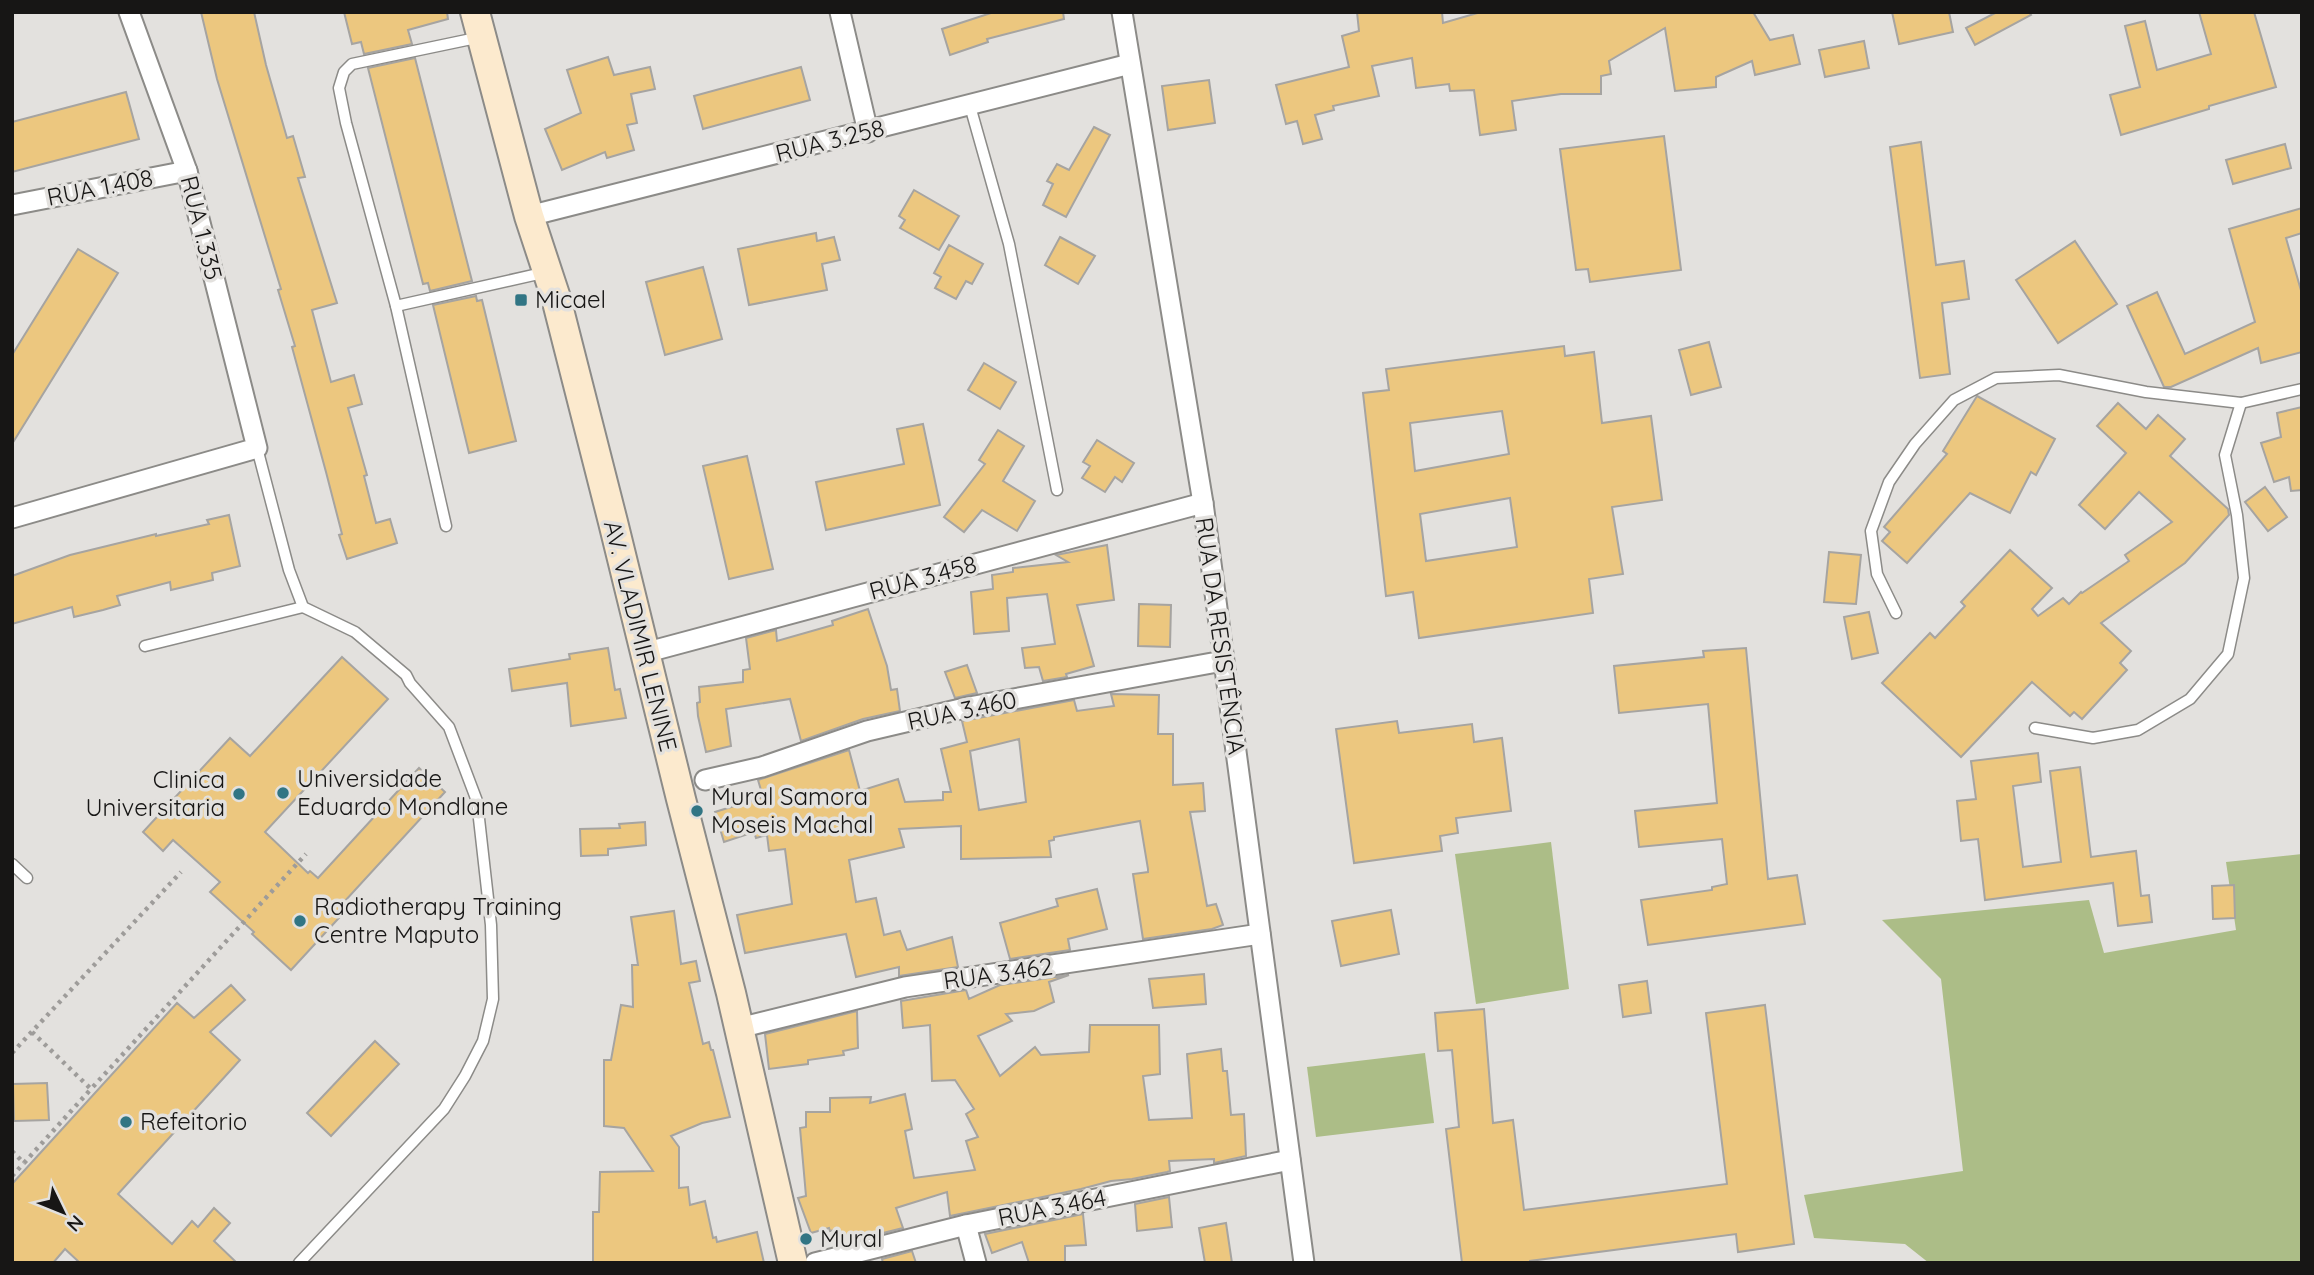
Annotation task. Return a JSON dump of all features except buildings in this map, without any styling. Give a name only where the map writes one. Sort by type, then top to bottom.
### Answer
[{"type":"main road","name":"AV. VLADIMIR LENINE","points":[[478,25],[610,509],[739,1028],[793,1263]]},
{"type":"street","name":"RUA 1.335","points":[[129,12],[187,171],[257,449]]},
{"type":"street","points":[[840,12],[868,132]]},
{"type":"street","name":"RUA DA RESISTÊNCIA","points":[[1122,12],[1203,503],[1304,1262]]},
{"type":"street","name":"RUA 3.258","points":[[529,216],[1130,64]]},
{"type":"street","name":"RUA 1.408","points":[[12,205],[187,171]]},
{"type":"street","points":[[12,518],[257,449]]},
{"type":"street","name":"RUA 3.458","points":[[645,653],[1203,503]]},
{"type":"street","name":"RUA 3.460","points":[[705,780],[762,768],[867,731],[969,707],[1223,660]]},
{"type":"street","name":"RUA 3.462","points":[[739,1028],[905,987],[1260,934]]},
{"type":"street","name":"RUA 3.464","points":[[814,1263],[965,1225],[1290,1160]]},
{"type":"street","points":[[965,1225],[976,1263]]},
{"type":"lane","points":[[446,526],[396,306],[339,88],[344,72],[352,64],[478,25]]},
{"type":"lane","points":[[970,106],[1009,244],[1057,490]]},
{"type":"lane","points":[[396,306],[547,272]]},
{"type":"lane","points":[[1896,613],[1877,574],[1871,531],[1889,482],[1915,444],[1954,400],[1996,378],[2059,375],[2146,392],[2241,403],[2302,388]]},
{"type":"lane","points":[[2035,728],[2093,738],[2138,730],[2190,699],[2228,654],[2244,578],[2237,515],[2225,455],[2241,403]]},
{"type":"lane","points":[[257,449],[289,570],[303,607]]},
{"type":"lane","points":[[145,646],[303,607],[355,632],[406,675],[449,727],[477,801],[491,925],[493,999],[483,1041],[444,1109],[299,1263]]},
{"type":"lane","points":[[12,864],[27,878]]},
{"type":"path","points":[[12,1176],[306,853]]},
{"type":"path","points":[[12,1053],[181,872]]},
{"type":"path","points":[[32,1032],[91,1088]]},
{"type":"path","points":[[12,1151],[24,1163]]},
{"type":"green space","points":[[1551,842],[1569,989],[1476,1004],[1455,854]]},
{"type":"green space","points":[[2302,854],[2302,1263],[1929,1263],[1905,1244],[1814,1238],[1804,1195],[1963,1171],[1941,979],[1882,920],[2089,900],[2104,953],[2236,930],[2226,862]]},
{"type":"green space","points":[[1425,1053],[1434,1123],[1316,1137],[1307,1067]]},
{"type":"place","name":"Micael","points":[[521,300]]},
{"type":"place","name":"Universidade Eduardo Mondlane","points":[[283,793]]},
{"type":"place","name":"Clinica Universitaria","points":[[239,794]]},
{"type":"place","name":"Mural Samora Moseis Machal","points":[[697,811]]},
{"type":"place","name":"Radiotherapy Training Centre Maputo","points":[[300,921]]},
{"type":"place","name":"Refeitorio","points":[[126,1122]]},
{"type":"place","name":"Mural","points":[[806,1239]]}]
